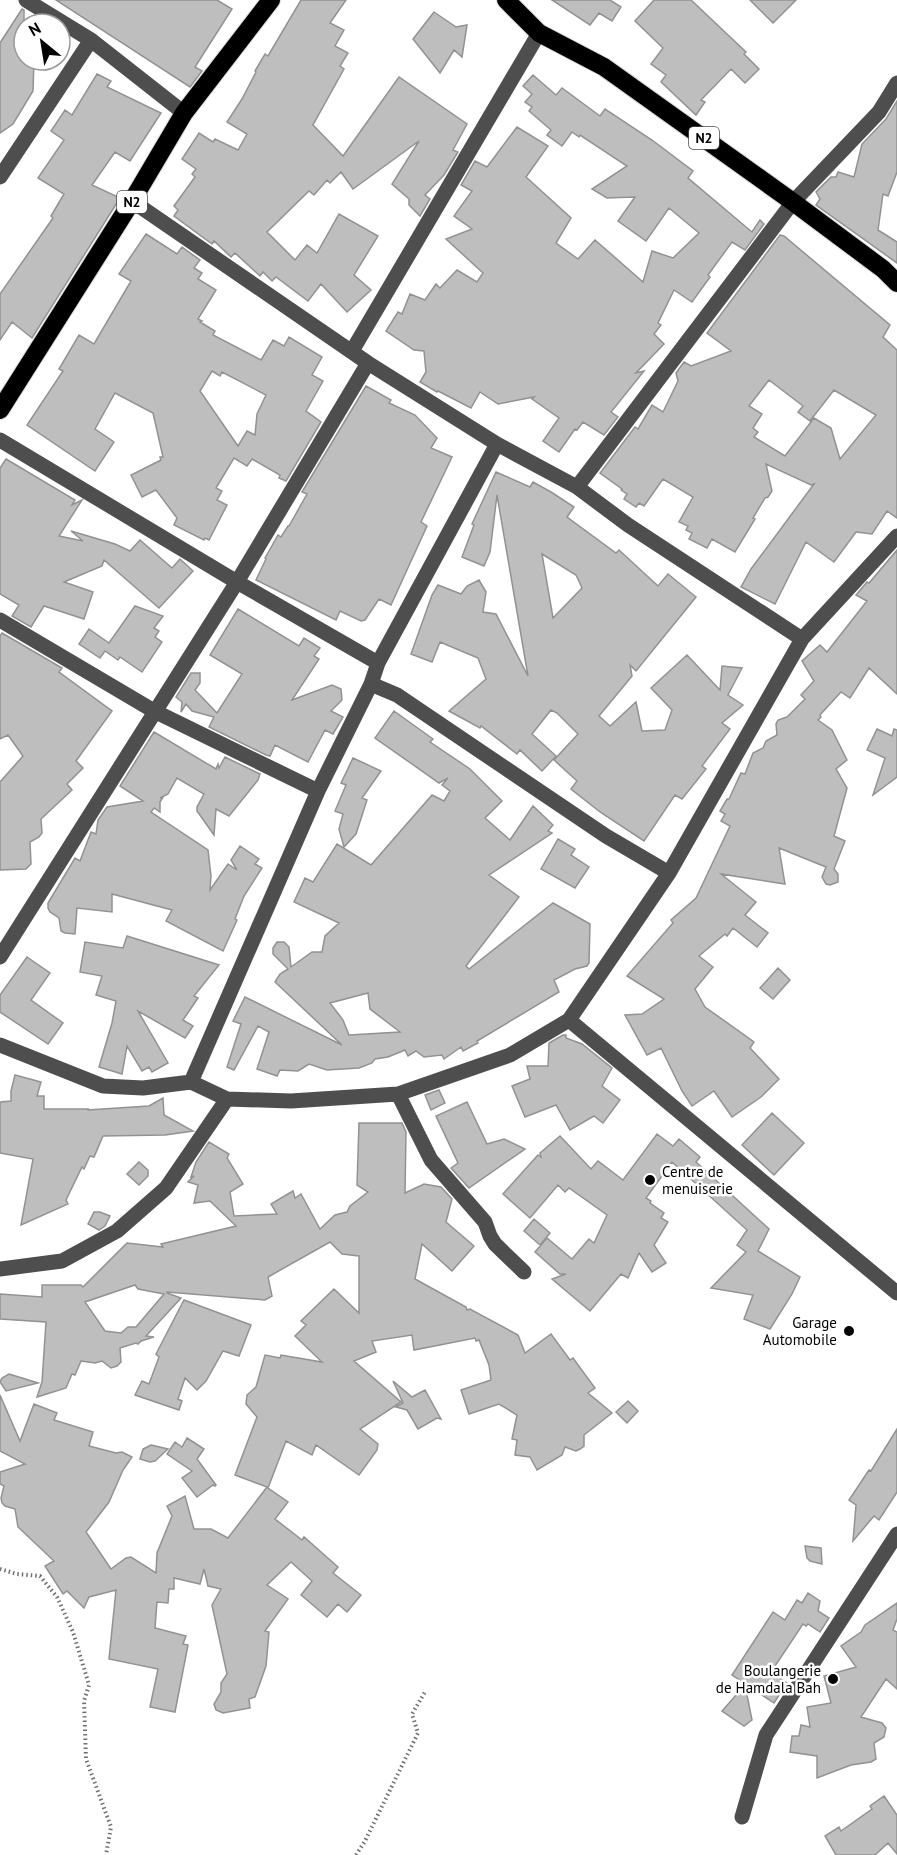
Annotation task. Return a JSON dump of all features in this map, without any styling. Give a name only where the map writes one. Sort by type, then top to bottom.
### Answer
[{"type":"highway","name":"N2","points":[[0,410],[132,201],[184,113],[272,0]]},
{"type":"highway","name":"N2","points":[[506,0],[539,33],[604,67],[794,202],[883,269],[897,283]]},
{"type":"street","points":[[26,0],[91,40],[184,113]]},
{"type":"street","points":[[352,351],[539,33]]},
{"type":"street","points":[[0,177],[91,40]]},
{"type":"street","points":[[577,487],[794,202],[879,112],[897,82]]},
{"type":"street","points":[[132,201],[368,363],[497,444],[577,487],[628,525],[802,639]]},
{"type":"street","points":[[0,957],[237,582],[368,363]]},
{"type":"street","points":[[0,440],[237,582],[378,663]]},
{"type":"street","points":[[191,1082],[318,791],[371,684],[378,663],[497,444]]},
{"type":"street","points":[[0,1045],[103,1086],[143,1088],[191,1082],[227,1099],[291,1101],[398,1094],[510,1055],[569,1020],[669,873],[802,639],[897,536]]},
{"type":"street","points":[[0,620],[154,711],[318,791]]},
{"type":"street","points":[[371,684],[397,694],[606,836],[669,873]]},
{"type":"street","points":[[569,1020],[897,1293]]},
{"type":"street","points":[[398,1094],[432,1160],[485,1222],[495,1244],[524,1272]]},
{"type":"street","points":[[0,1269],[62,1261],[117,1231],[166,1188],[227,1099]]},
{"type":"street","points":[[742,1816],[766,1735],[897,1534]]},
{"type":"path","points":[[0,1569],[17,1574],[40,1576],[57,1597],[74,1632],[89,1685],[84,1701],[86,1759],[111,1827],[106,1855]]},
{"type":"path","points":[[356,1855],[418,1733],[412,1714],[425,1692]]},
{"type":"building","points":[[56,0],[217,0],[232,9],[195,67],[202,71],[190,87]]},
{"type":"building","points":[[301,0],[346,0],[330,23],[344,30],[335,46],[348,53],[340,66],[344,69],[313,125],[343,156],[399,77],[467,124],[453,150],[458,152],[444,175],[425,195],[430,199],[420,216],[409,205],[409,199],[392,184],[419,141],[353,189],[341,172],[330,183],[327,180],[314,195],[309,191],[267,232],[295,260],[307,245],[317,253],[339,214],[378,236],[354,275],[371,290],[347,312],[321,284],[308,301],[276,277],[272,281],[263,272],[260,276],[235,253],[231,257],[214,241],[212,244],[174,216],[178,210],[174,206],[195,177],[192,174],[196,169],[182,159],[199,133],[213,142],[215,139],[238,150],[247,134],[227,122],[242,99],[265,54],[268,56]]},
{"type":"building","points":[[552,0],[610,0],[621,7],[612,21],[599,13],[590,25]]},
{"type":"building","points":[[654,0],[691,0],[746,52],[744,54],[759,69],[745,83],[731,69],[701,100],[705,102],[696,115],[661,82],[666,75],[651,64],[663,48],[635,21]]},
{"type":"building","points":[[750,0],[796,0],[773,23]]},
{"type":"building","points":[[434,12],[456,27],[467,25],[462,57],[454,50],[440,73],[413,39]]},
{"type":"building","points":[[12,24],[12,72],[34,72],[33,91],[13,124],[0,133],[0,43]]},
{"type":"building","points":[[97,74],[111,81],[107,87],[161,113],[130,161],[115,152],[92,185],[120,198],[32,338],[12,322],[0,340],[0,294],[53,218],[51,216],[64,194],[38,178],[64,140],[51,131],[65,110],[72,115]]},
{"type":"building","points":[[533,75],[556,95],[562,88],[600,116],[605,109],[652,140],[693,171],[688,178],[752,232],[760,220],[764,224],[745,250],[732,242],[692,302],[674,290],[658,323],[661,325],[654,334],[664,344],[636,373],[644,371],[611,412],[618,417],[604,435],[583,422],[577,430],[575,429],[559,452],[543,441],[559,418],[532,399],[534,397],[498,404],[480,392],[471,408],[420,382],[426,372],[424,351],[414,350],[386,331],[398,312],[402,314],[410,294],[425,300],[436,284],[440,288],[457,270],[477,282],[483,273],[446,239],[472,229],[454,216],[472,191],[461,185],[475,161],[487,167],[517,127],[548,146],[526,177],[571,218],[556,243],[578,259],[595,240],[643,282],[652,251],[673,258],[699,233],[669,208],[646,241],[618,221],[635,197],[607,198],[592,189],[627,166],[580,135],[579,137],[572,132],[562,146],[547,135],[551,130],[529,111],[532,107],[525,102],[532,94],[523,86]]},
{"type":"building","points":[[897,101],[897,172],[888,196],[883,194],[878,230],[897,242],[897,263],[816,205],[820,199],[816,192],[831,177],[836,177],[838,172],[854,177],[862,144],[886,119]]},
{"type":"building","points":[[146,234],[177,254],[182,247],[200,260],[194,268],[202,273],[198,279],[216,290],[198,319],[215,331],[213,335],[261,360],[273,340],[284,346],[289,337],[322,357],[312,375],[323,381],[306,411],[321,422],[286,481],[252,459],[247,466],[234,458],[216,488],[222,491],[217,500],[227,505],[209,540],[205,538],[204,540],[174,525],[177,518],[156,490],[142,497],[131,475],[163,457],[153,413],[115,393],[95,429],[114,442],[95,471],[27,425],[63,371],[59,369],[79,335],[94,344],[131,281],[119,274]],"holes":[[[212,371],[220,376],[222,372],[266,395],[257,414],[255,435],[247,431],[238,446],[200,391]]]},
{"type":"building","points":[[780,235],[890,325],[883,337],[897,350],[897,518],[887,511],[872,534],[856,532],[834,562],[806,542],[775,604],[741,587],[751,569],[814,484],[811,485],[766,464],[772,491],[765,498],[735,552],[712,539],[707,548],[689,539],[692,533],[686,530],[688,526],[679,522],[693,497],[663,479],[644,506],[639,503],[636,507],[624,499],[627,494],[622,489],[600,473],[635,427],[638,429],[652,405],[663,412],[678,381],[676,373],[684,362],[691,366],[731,351],[707,333]],"holes":[[[769,380],[803,406],[798,412],[810,421],[834,390],[876,415],[840,459],[831,428],[814,418],[785,456],[754,437],[758,432],[753,428],[762,414],[749,406]]]},
{"type":"building","points":[[366,386],[391,400],[389,403],[415,415],[437,438],[431,448],[452,457],[421,522],[427,526],[391,605],[379,599],[365,620],[361,621],[340,611],[336,620],[256,580],[278,535],[281,537],[289,526],[307,494],[302,492]]},
{"type":"building","points":[[6,459],[75,500],[72,505],[82,500],[59,536],[83,541],[71,531],[115,544],[130,551],[140,540],[172,568],[180,559],[193,571],[159,608],[104,560],[102,566],[64,582],[93,592],[84,619],[44,606],[31,627],[12,616],[19,605],[0,594],[0,468]]},
{"type":"building","points":[[496,472],[530,487],[533,482],[574,507],[567,517],[616,553],[619,550],[658,586],[668,574],[696,597],[636,671],[630,665],[632,676],[599,716],[610,726],[636,702],[642,731],[665,730],[672,710],[651,688],[687,655],[720,690],[722,666],[742,668],[728,695],[743,705],[722,723],[730,729],[702,766],[706,769],[682,799],[675,795],[644,841],[600,812],[571,789],[577,781],[554,760],[578,734],[557,713],[551,710],[532,734],[556,756],[542,771],[520,750],[517,754],[481,726],[480,728],[449,711],[486,679],[478,658],[440,642],[432,662],[411,654],[432,595],[438,585],[461,594],[467,586],[479,580],[486,592],[483,612],[496,614],[528,676],[497,495],[490,552],[484,566],[462,557],[474,525],[472,524]],"holes":[[[542,554],[576,575],[582,588],[553,618]]]},
{"type":"building","points":[[897,550],[897,694],[869,668],[850,698],[841,692],[818,720],[832,730],[847,760],[836,769],[847,788],[834,836],[845,841],[834,869],[838,874],[838,882],[826,884],[822,877],[826,867],[779,848],[785,884],[721,874],[756,902],[745,915],[768,933],[757,947],[733,928],[727,936],[725,934],[699,956],[713,967],[695,989],[705,1007],[754,1042],[750,1048],[779,1079],[761,1097],[732,1117],[714,1091],[692,1106],[661,1048],[647,1055],[625,1015],[642,1014],[664,999],[627,976],[673,923],[671,920],[696,898],[730,826],[721,821],[725,814],[720,811],[729,799],[741,773],[745,774],[753,753],[763,748],[766,741],[777,735],[778,720],[787,717],[805,699],[801,695],[814,681],[802,661],[820,645],[827,652],[867,601],[856,595]]},
{"type":"building","points":[[135,606],[163,616],[154,628],[159,631],[155,637],[162,642],[142,672],[120,657],[118,660],[105,651],[100,658],[79,644],[89,629],[109,643]]},
{"type":"building","points":[[238,609],[299,646],[304,638],[320,648],[314,656],[319,659],[292,700],[332,685],[341,689],[342,700],[331,711],[343,717],[333,734],[325,730],[308,762],[275,745],[270,756],[266,755],[209,727],[214,717],[192,711],[186,704],[181,712],[182,702],[176,697],[191,673],[200,673],[200,683],[195,690],[217,713],[242,674],[210,655]]},
{"type":"building","points":[[2,633],[62,668],[59,672],[112,711],[76,761],[83,768],[67,784],[72,790],[41,819],[42,833],[30,842],[31,864],[26,869],[0,870],[0,782],[23,756],[8,735],[0,739],[0,636]]},
{"type":"building","points":[[394,711],[433,739],[430,742],[470,769],[502,801],[485,818],[510,840],[533,806],[553,825],[548,831],[552,833],[489,875],[519,897],[466,966],[469,969],[553,903],[590,924],[589,963],[587,966],[575,969],[554,980],[559,992],[477,1041],[478,1043],[463,1051],[461,1047],[444,1059],[442,1055],[424,1057],[416,1051],[408,1056],[405,1050],[388,1057],[375,1059],[372,1063],[359,1068],[327,1070],[309,1064],[298,1071],[280,1070],[277,1076],[257,1069],[269,1032],[258,1026],[234,1070],[227,1067],[241,1024],[233,1021],[245,997],[342,1045],[275,982],[280,974],[288,969],[273,954],[273,948],[277,942],[284,942],[289,947],[291,967],[312,952],[322,952],[325,936],[339,923],[294,902],[305,878],[313,882],[337,844],[371,865],[432,795],[444,801],[450,791],[442,785],[448,778],[439,783],[375,738]],"holes":[[[368,993],[370,1009],[400,1032],[349,1035],[343,1020],[330,1003]]]},
{"type":"building","points":[[877,729],[892,736],[894,729],[897,730],[897,777],[873,795],[885,758],[867,750]]},
{"type":"building","points":[[154,732],[216,769],[225,757],[260,774],[258,780],[229,816],[216,809],[214,835],[197,811],[204,794],[177,778],[168,794],[160,798],[163,797],[160,802],[160,812],[154,808],[151,812],[208,850],[210,890],[228,864],[237,870],[231,860],[240,846],[259,859],[255,864],[262,868],[244,896],[235,919],[237,920],[223,951],[166,921],[172,910],[112,894],[112,912],[77,908],[75,934],[61,931],[59,918],[48,908],[48,903],[75,858],[80,861],[91,832],[96,834],[98,820],[107,807],[143,801],[120,786]]},
{"type":"building","points":[[353,758],[381,771],[362,798],[367,800],[356,834],[344,847],[339,829],[343,814],[335,811],[346,785],[341,783]]},
{"type":"building","points":[[558,839],[575,849],[571,855],[589,867],[575,888],[541,869]]},
{"type":"building","points":[[127,936],[219,965],[194,996],[198,998],[183,1020],[193,1026],[185,1038],[138,1011],[168,1063],[152,1072],[149,1067],[142,1071],[127,1046],[122,1074],[99,1067],[116,1001],[96,995],[102,976],[80,972],[85,942],[123,948]]},
{"type":"building","points":[[27,957],[50,973],[31,1000],[63,1023],[48,1044],[0,1012],[0,995]]},
{"type":"building","points":[[778,968],[790,980],[773,999],[760,988]]},
{"type":"building","points":[[563,1035],[582,1044],[612,1068],[602,1086],[620,1100],[603,1123],[594,1116],[570,1130],[556,1105],[525,1117],[512,1086],[530,1079],[527,1066],[548,1066],[549,1043]]},
{"type":"building","points":[[15,1075],[41,1082],[37,1096],[44,1096],[44,1109],[89,1109],[87,1110],[149,1106],[163,1098],[164,1115],[193,1131],[165,1135],[103,1136],[94,1157],[90,1156],[84,1169],[82,1167],[66,1200],[68,1204],[21,1225],[33,1159],[0,1153],[0,1102],[11,1101]]},
{"type":"building","points":[[439,1090],[445,1103],[431,1110],[425,1095]]},
{"type":"building","points":[[467,1102],[487,1144],[504,1139],[525,1149],[469,1188],[451,1168],[458,1163],[436,1116]]},
{"type":"building","points":[[772,1113],[804,1143],[774,1175],[742,1145]]},
{"type":"building","points":[[359,1123],[402,1123],[406,1132],[405,1193],[424,1184],[441,1187],[452,1199],[446,1222],[474,1246],[452,1271],[422,1244],[415,1279],[466,1307],[467,1310],[470,1309],[518,1335],[525,1353],[551,1334],[570,1360],[573,1358],[595,1388],[588,1393],[612,1413],[584,1435],[584,1446],[576,1451],[565,1447],[562,1455],[537,1470],[530,1457],[515,1455],[517,1440],[512,1439],[517,1415],[499,1404],[469,1414],[461,1390],[491,1380],[489,1365],[479,1340],[476,1341],[475,1338],[414,1350],[412,1335],[372,1341],[376,1352],[354,1361],[401,1402],[360,1429],[378,1444],[377,1450],[359,1475],[316,1445],[312,1455],[286,1441],[268,1488],[288,1502],[275,1519],[302,1540],[304,1537],[338,1567],[333,1573],[361,1595],[347,1612],[338,1604],[327,1617],[301,1595],[312,1581],[291,1562],[267,1585],[288,1599],[265,1631],[269,1632],[266,1666],[255,1697],[249,1699],[250,1708],[223,1713],[216,1710],[214,1704],[221,1692],[221,1683],[227,1674],[212,1605],[221,1589],[208,1586],[204,1569],[200,1584],[174,1578],[174,1589],[169,1589],[168,1603],[157,1602],[155,1628],[186,1636],[183,1644],[188,1645],[175,1712],[150,1707],[158,1669],[109,1659],[116,1590],[89,1597],[84,1608],[67,1591],[63,1594],[45,1566],[54,1561],[18,1527],[15,1509],[2,1503],[4,1486],[0,1484],[0,1472],[25,1464],[0,1451],[0,1395],[20,1441],[34,1404],[57,1413],[54,1420],[93,1432],[89,1446],[116,1453],[122,1452],[132,1457],[123,1470],[109,1502],[86,1532],[111,1569],[131,1557],[156,1573],[157,1553],[172,1516],[167,1506],[185,1496],[194,1529],[211,1529],[228,1538],[267,1487],[235,1475],[257,1417],[246,1404],[247,1395],[256,1387],[265,1355],[280,1358],[281,1355],[322,1362],[295,1336],[306,1325],[301,1321],[334,1289],[359,1313],[359,1256],[342,1254],[330,1242],[268,1277],[272,1296],[265,1300],[167,1292],[181,1298],[146,1336],[154,1337],[120,1348],[121,1362],[111,1368],[102,1361],[95,1363],[81,1361],[66,1388],[37,1397],[42,1382],[46,1322],[0,1319],[0,1294],[42,1297],[42,1285],[81,1285],[83,1287],[127,1243],[163,1247],[161,1244],[236,1226],[210,1201],[194,1203],[198,1185],[188,1182],[194,1176],[191,1177],[196,1162],[209,1142],[229,1154],[227,1158],[243,1184],[230,1192],[234,1216],[277,1214],[271,1204],[293,1191],[295,1198],[301,1194],[320,1229],[335,1215],[347,1212],[350,1206],[368,1192],[357,1185]],"holes":[[[135,1285],[138,1289],[164,1294],[136,1327],[128,1327],[121,1333],[105,1331],[85,1302]]]},
{"type":"building","points":[[657,1134],[673,1146],[679,1139],[700,1157],[696,1162],[769,1229],[758,1251],[800,1277],[770,1329],[744,1319],[753,1295],[711,1288],[746,1252],[737,1245],[747,1230],[672,1162],[646,1198],[664,1213],[661,1218],[668,1222],[654,1245],[666,1263],[652,1272],[639,1253],[628,1278],[621,1274],[590,1311],[552,1279],[566,1274],[560,1274],[535,1252],[547,1238],[572,1259],[589,1239],[594,1243],[607,1215],[569,1188],[565,1192],[558,1185],[530,1218],[503,1194],[538,1155],[541,1157],[540,1153],[560,1136],[591,1169],[598,1161],[623,1180]]},
{"type":"building","points":[[139,1162],[148,1170],[148,1176],[139,1185],[127,1174]]},
{"type":"building","points":[[94,1212],[110,1216],[105,1226],[99,1230],[88,1224]]},
{"type":"building","points":[[534,1219],[550,1233],[540,1245],[524,1231]]},
{"type":"building","points":[[184,1300],[251,1325],[239,1356],[223,1351],[206,1381],[197,1390],[185,1378],[178,1399],[182,1401],[179,1410],[135,1395],[142,1381],[149,1384],[159,1357],[156,1354]]},
{"type":"building","points":[[9,1374],[38,1383],[6,1391],[0,1382]]},
{"type":"building","points":[[393,1381],[412,1397],[425,1390],[441,1419],[437,1418],[418,1429],[407,1410],[396,1407],[403,1403]]},
{"type":"building","points":[[628,1401],[638,1411],[627,1423],[616,1412]]},
{"type":"building","points":[[897,1429],[897,1492],[879,1520],[874,1516],[853,1541],[856,1505],[849,1500],[869,1470],[871,1471]]},
{"type":"building","points":[[187,1438],[204,1449],[197,1459],[216,1485],[197,1497],[182,1478],[192,1471],[167,1454],[175,1442],[182,1447]]},
{"type":"building","points":[[151,1445],[168,1449],[155,1461],[140,1459],[143,1449]]},
{"type":"building","points":[[805,1546],[821,1548],[822,1564],[807,1558]]},
{"type":"building","points":[[808,1593],[820,1601],[818,1611],[829,1618],[820,1632],[808,1624],[806,1626],[803,1624],[771,1672],[787,1683],[774,1703],[732,1675],[773,1612],[785,1620],[797,1600],[802,1603]]},
{"type":"building","points":[[897,1603],[897,1619],[893,1630],[897,1632],[897,1689],[886,1679],[861,1717],[882,1723],[886,1728],[884,1737],[874,1743],[876,1759],[851,1765],[817,1778],[817,1756],[790,1752],[792,1736],[799,1736],[801,1725],[810,1727],[807,1707],[831,1703],[824,1676],[856,1667],[841,1646],[861,1632],[865,1625]]},
{"type":"building","points":[[745,1685],[752,1720],[744,1726],[722,1711]]},
{"type":"building","points":[[884,1796],[897,1815],[897,1854],[888,1843],[875,1855],[836,1855],[825,1836],[839,1827],[841,1831],[872,1809],[870,1806]]},
{"type":"place","name":"Centre de menuiserie","points":[[650,1180]]},
{"type":"place","name":"Garage Automobile","points":[[849,1331]]},
{"type":"place","name":"Boulangerie de Hamdala Bah","points":[[833,1679]]}]
